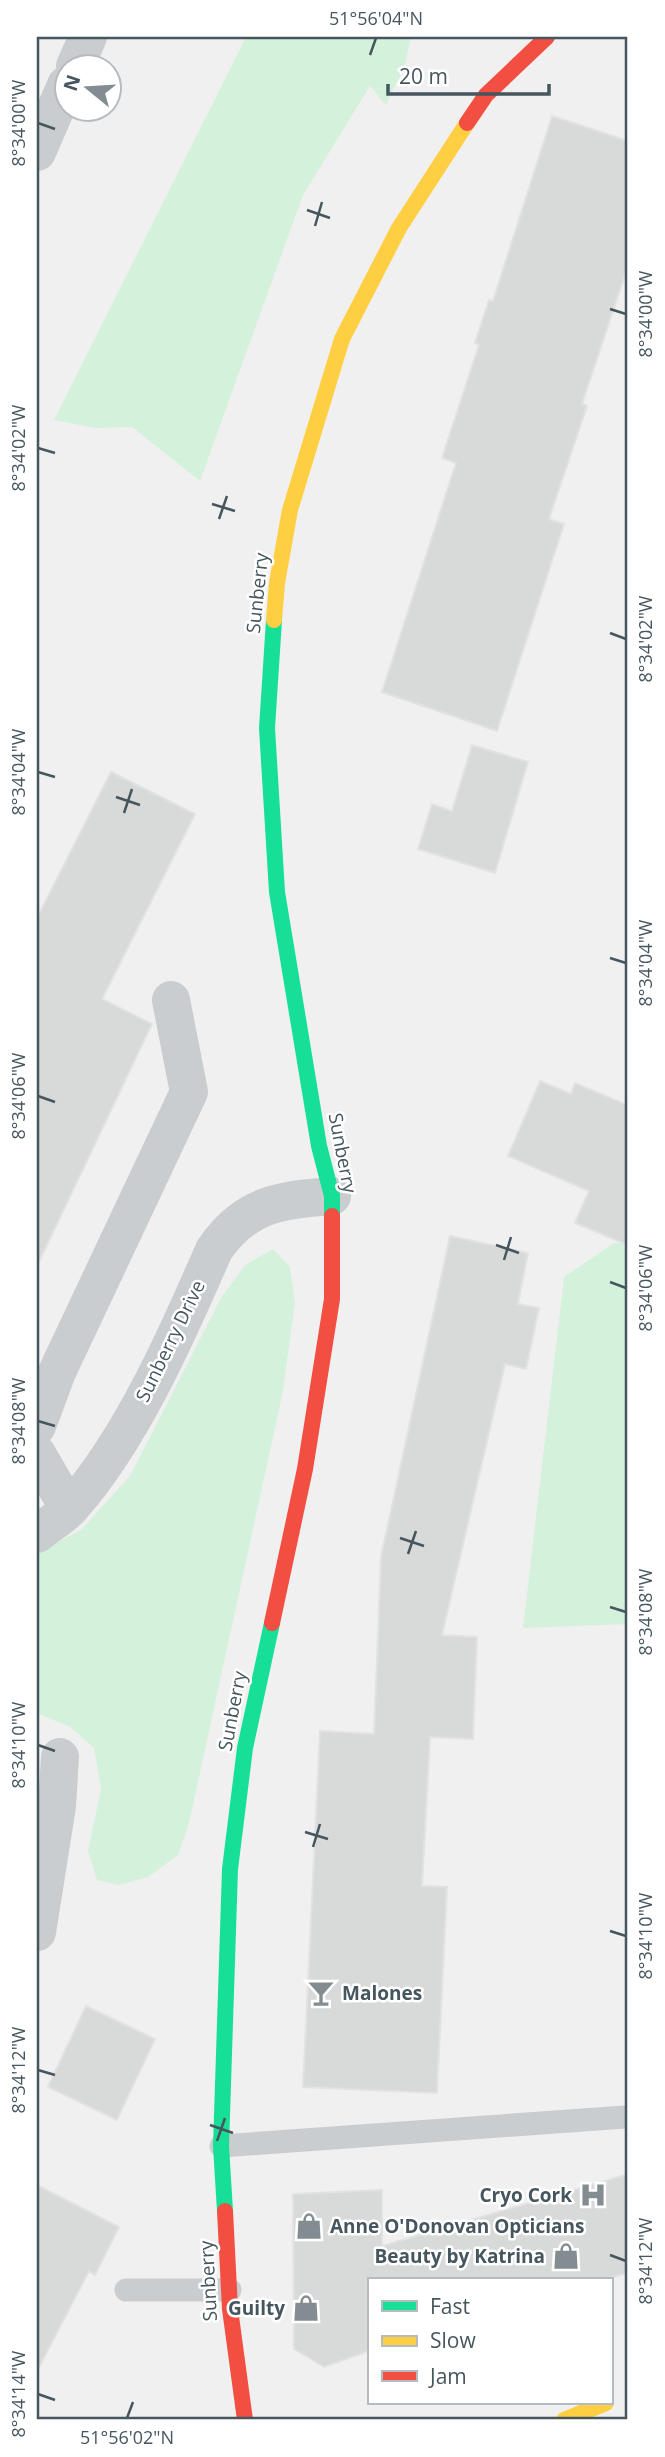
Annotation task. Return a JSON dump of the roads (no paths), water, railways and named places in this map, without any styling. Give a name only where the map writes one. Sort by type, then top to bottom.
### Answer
[{"type":"main road","name":"Sunberry","points":[[245,2420],[238,2386],[229,2290],[221,2146],[230,1869],[245,1748],[305,1469],[332,1299],[332,1196],[320,1146],[276,891],[267,728],[279,571],[303,461],[342,339],[399,228],[453,143],[486,95],[541,38]]},
{"type":"main road","points":[[564,2420],[602,2404]]},
{"type":"street","points":[[37,152],[52,117]]},
{"type":"street","points":[[37,1426],[57,1372],[189,1092],[172,1000]]},
{"type":"street","name":"Sunberry Drive","points":[[37,1534],[69,1509],[105,1464],[150,1384],[214,1250],[225,1234],[261,1206],[295,1199],[332,1196]]},
{"type":"street","points":[[37,1454],[69,1509]]},
{"type":"street","points":[[37,1932],[57,1806],[60,1757]]},
{"type":"lane","points":[[221,2146],[625,2117]]},
{"type":"lane","points":[[125,2290],[229,2290]]},
{"type":"place","name":"Malones","points":[[321,1993]]},
{"type":"place","name":"Cryo Cork","points":[[593,2195]]},
{"type":"place","name":"Anne O'Donovan Opticians","points":[[309,2226]]},
{"type":"place","name":"Beauty by Katrina","points":[[566,2256]]},
{"type":"place","name":"Guilty","points":[[306,2308]]}]
